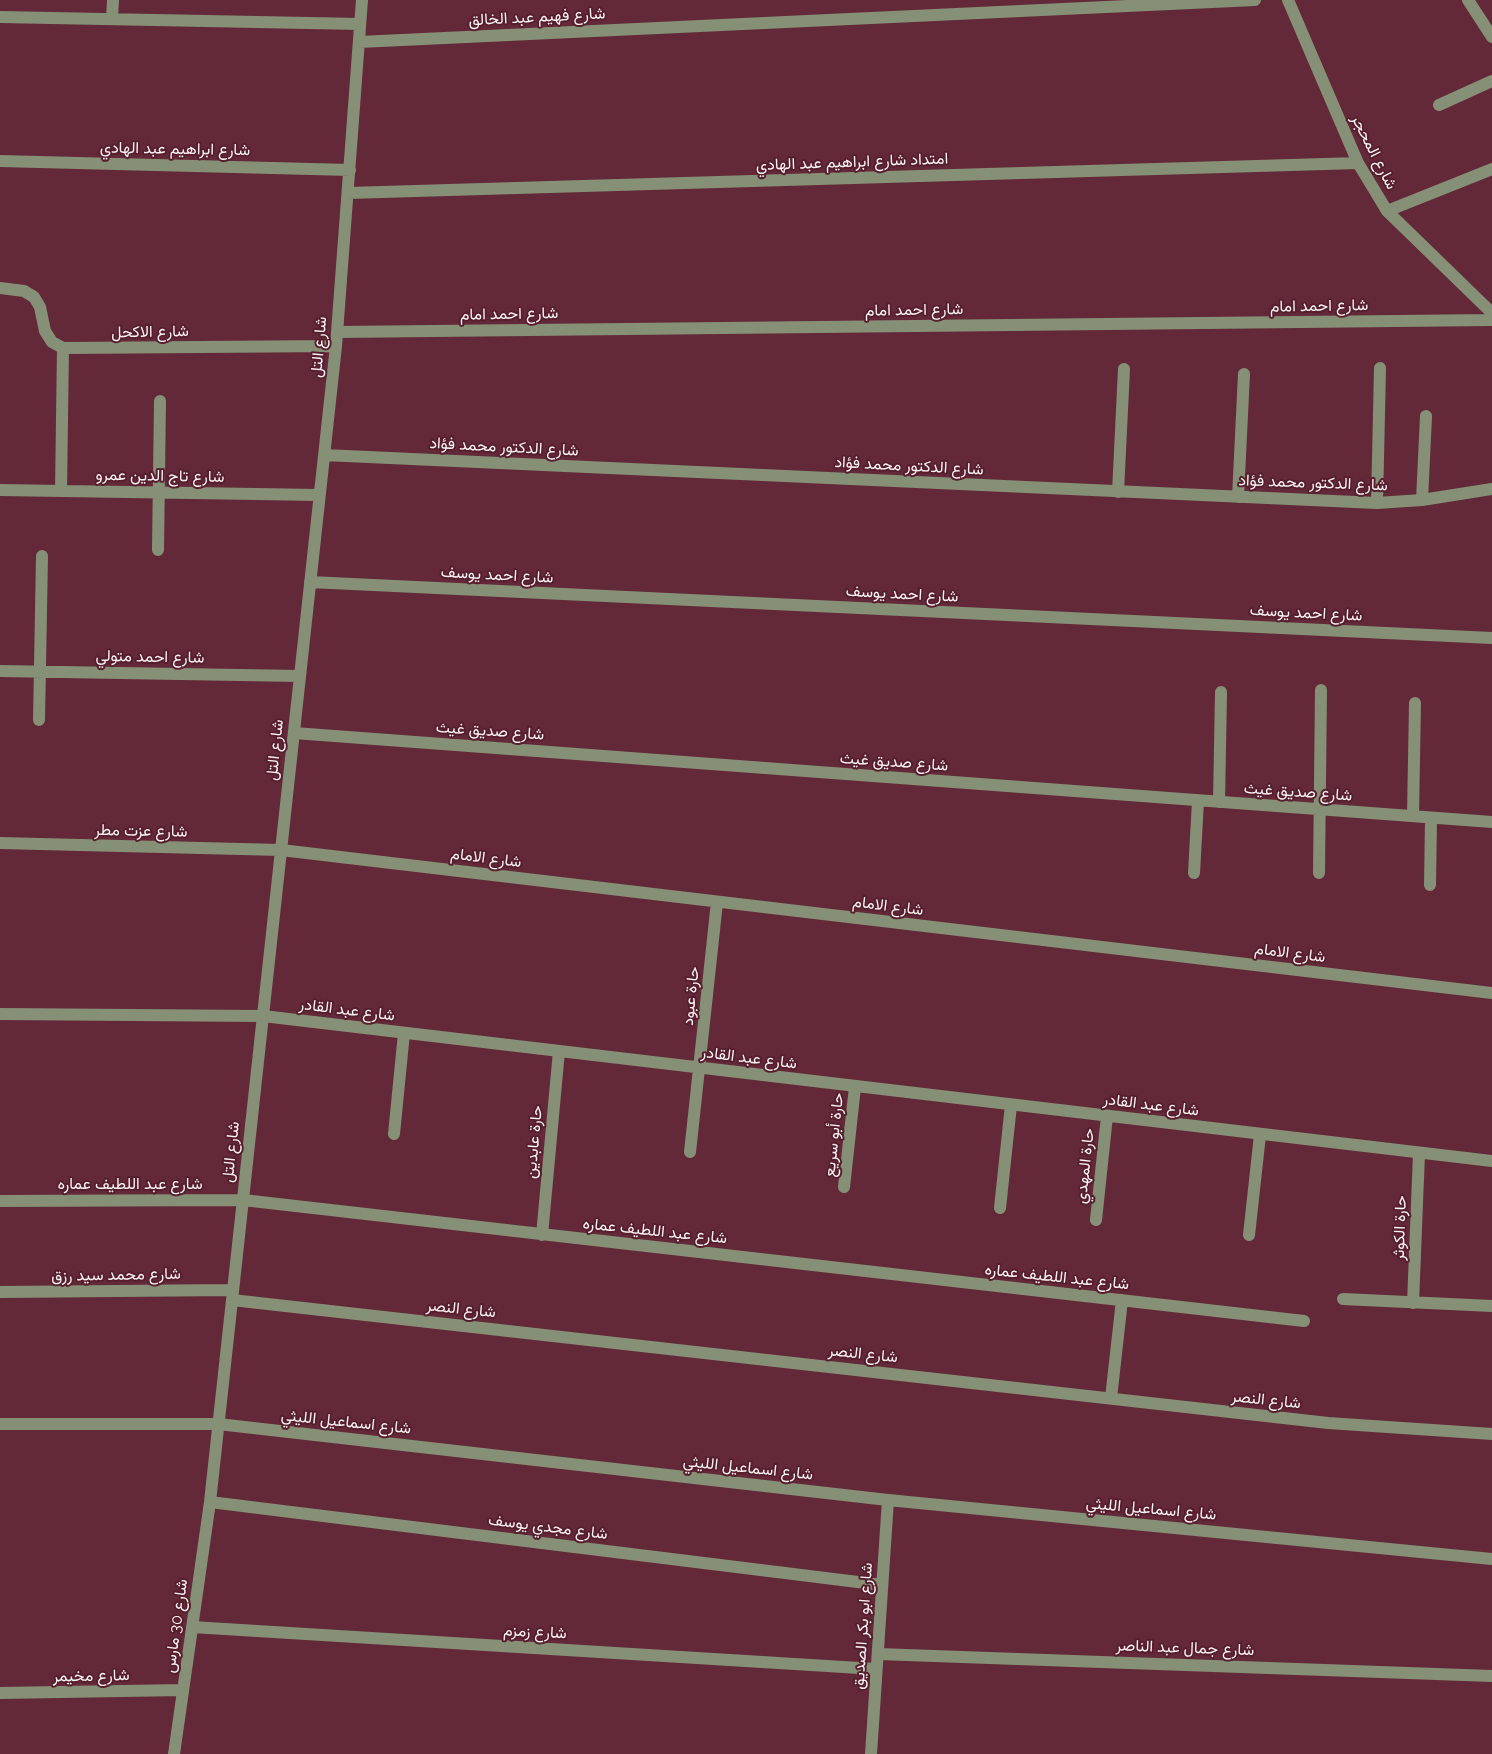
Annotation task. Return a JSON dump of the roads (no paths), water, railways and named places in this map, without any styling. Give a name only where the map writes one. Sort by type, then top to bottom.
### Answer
[{"type":"street","points":[[112,19],[113,0]]},
{"type":"street","name":"شارع التل","points":[[210,1502],[336,346],[362,0]]},
{"type":"street","name":"شارع فهيم عبد الخالق","points":[[359,42],[1255,0]]},
{"type":"street","name":"شارع المحجر","points":[[1288,0],[1358,164],[1387,211],[1492,313]]},
{"type":"street","points":[[1468,0],[1492,37]]},
{"type":"street","points":[[0,17],[360,24]]},
{"type":"street","points":[[1439,105],[1492,81]]},
{"type":"street","name":"شارع ابراهيم عبد الهادي","points":[[0,161],[350,170]]},
{"type":"street","name":"امتداد شارع ابراهيم عبد الهادي","points":[[348,193],[1358,164]]},
{"type":"street","points":[[1387,211],[1492,170]]},
{"type":"street","points":[[0,288],[24,290],[34,297],[40,307],[45,331],[52,342],[63,348],[61,491]]},
{"type":"street","name":"شارع احمد امام","points":[[337,332],[1492,320]]},
{"type":"street","name":"شارع الاكحل","points":[[63,348],[336,346]]},
{"type":"street","points":[[1378,503],[1380,368]]},
{"type":"street","points":[[1118,492],[1124,369]]},
{"type":"street","points":[[1238,497],[1244,374]]},
{"type":"street","points":[[158,550],[160,400]]},
{"type":"street","points":[[1422,500],[1426,416]]},
{"type":"street","name":"شارع الدكتور محمد فؤاد","points":[[324,455],[1378,503],[1422,500],[1492,489]]},
{"type":"street","name":"شارع تاج الدين عمرو","points":[[0,490],[319,495]]},
{"type":"street","points":[[39,720],[42,556]]},
{"type":"street","name":"شارع احمد يوسف","points":[[310,582],[1492,638]]},
{"type":"street","name":"شارع احمد متولي","points":[[0,671],[300,676]]},
{"type":"street","points":[[1319,873],[1321,690]]},
{"type":"street","points":[[1219,802],[1221,692]]},
{"type":"street","points":[[1413,816],[1414,703]]},
{"type":"street","name":"شارع صديق غيث","points":[[294,733],[1492,822]]},
{"type":"street","points":[[1194,873],[1198,801]]},
{"type":"street","points":[[1430,886],[1431,818]]},
{"type":"street","name":"شارع عزت مطر","points":[[0,844],[281,850]]},
{"type":"street","name":"شارع الامام","points":[[281,850],[1492,993]]},
{"type":"street","name":"حارة عبود","points":[[690,1152],[717,902]]},
{"type":"street","name":"شارع عبد القادر","points":[[0,1014],[263,1016],[1419,1154],[1492,1161]]},
{"type":"street","points":[[394,1134],[404,1033]]},
{"type":"street","name":"حارة عابدين","points":[[542,1235],[559,1051]]},
{"type":"street","name":"حارة أبو سريع","points":[[844,1188],[855,1086]]},
{"type":"street","points":[[1000,1208],[1011,1105]]},
{"type":"street","name":"حارة المهدي","points":[[1096,1220],[1107,1116]]},
{"type":"street","points":[[1249,1235],[1260,1135]]},
{"type":"street","name":"حارة الكوثر","points":[[1413,1303],[1419,1154]]},
{"type":"street","name":"شارع عبد اللطيف عماره","points":[[0,1201],[242,1200],[1304,1321]]},
{"type":"street","name":"شارع محمد سيد رزق","points":[[0,1292],[232,1295]]},
{"type":"street","name":"شارع النصر","points":[[232,1295],[1328,1423],[1492,1434]]},
{"type":"street","points":[[1343,1299],[1492,1306]]},
{"type":"street","points":[[1111,1398],[1122,1300]]},
{"type":"street","name":"شارع اسماعيل الليثي","points":[[0,1424],[218,1424],[888,1500],[1492,1559]]},
{"type":"street","name":"شارع ابو بكر الصديق","points":[[871,1754],[888,1500]]},
{"type":"street","name":"شارع مجدي يوسف","points":[[210,1502],[882,1585]]},
{"type":"street","name":"شارع 30 مارس","points":[[174,1754],[210,1502]]},
{"type":"street","name":"شارع زمزم","points":[[192,1628],[876,1669]]},
{"type":"street","name":"شارع جمال عبد الناصر","points":[[878,1654],[1492,1676]]},
{"type":"street","name":"شارع مخيمر","points":[[0,1693],[183,1690]]}]
